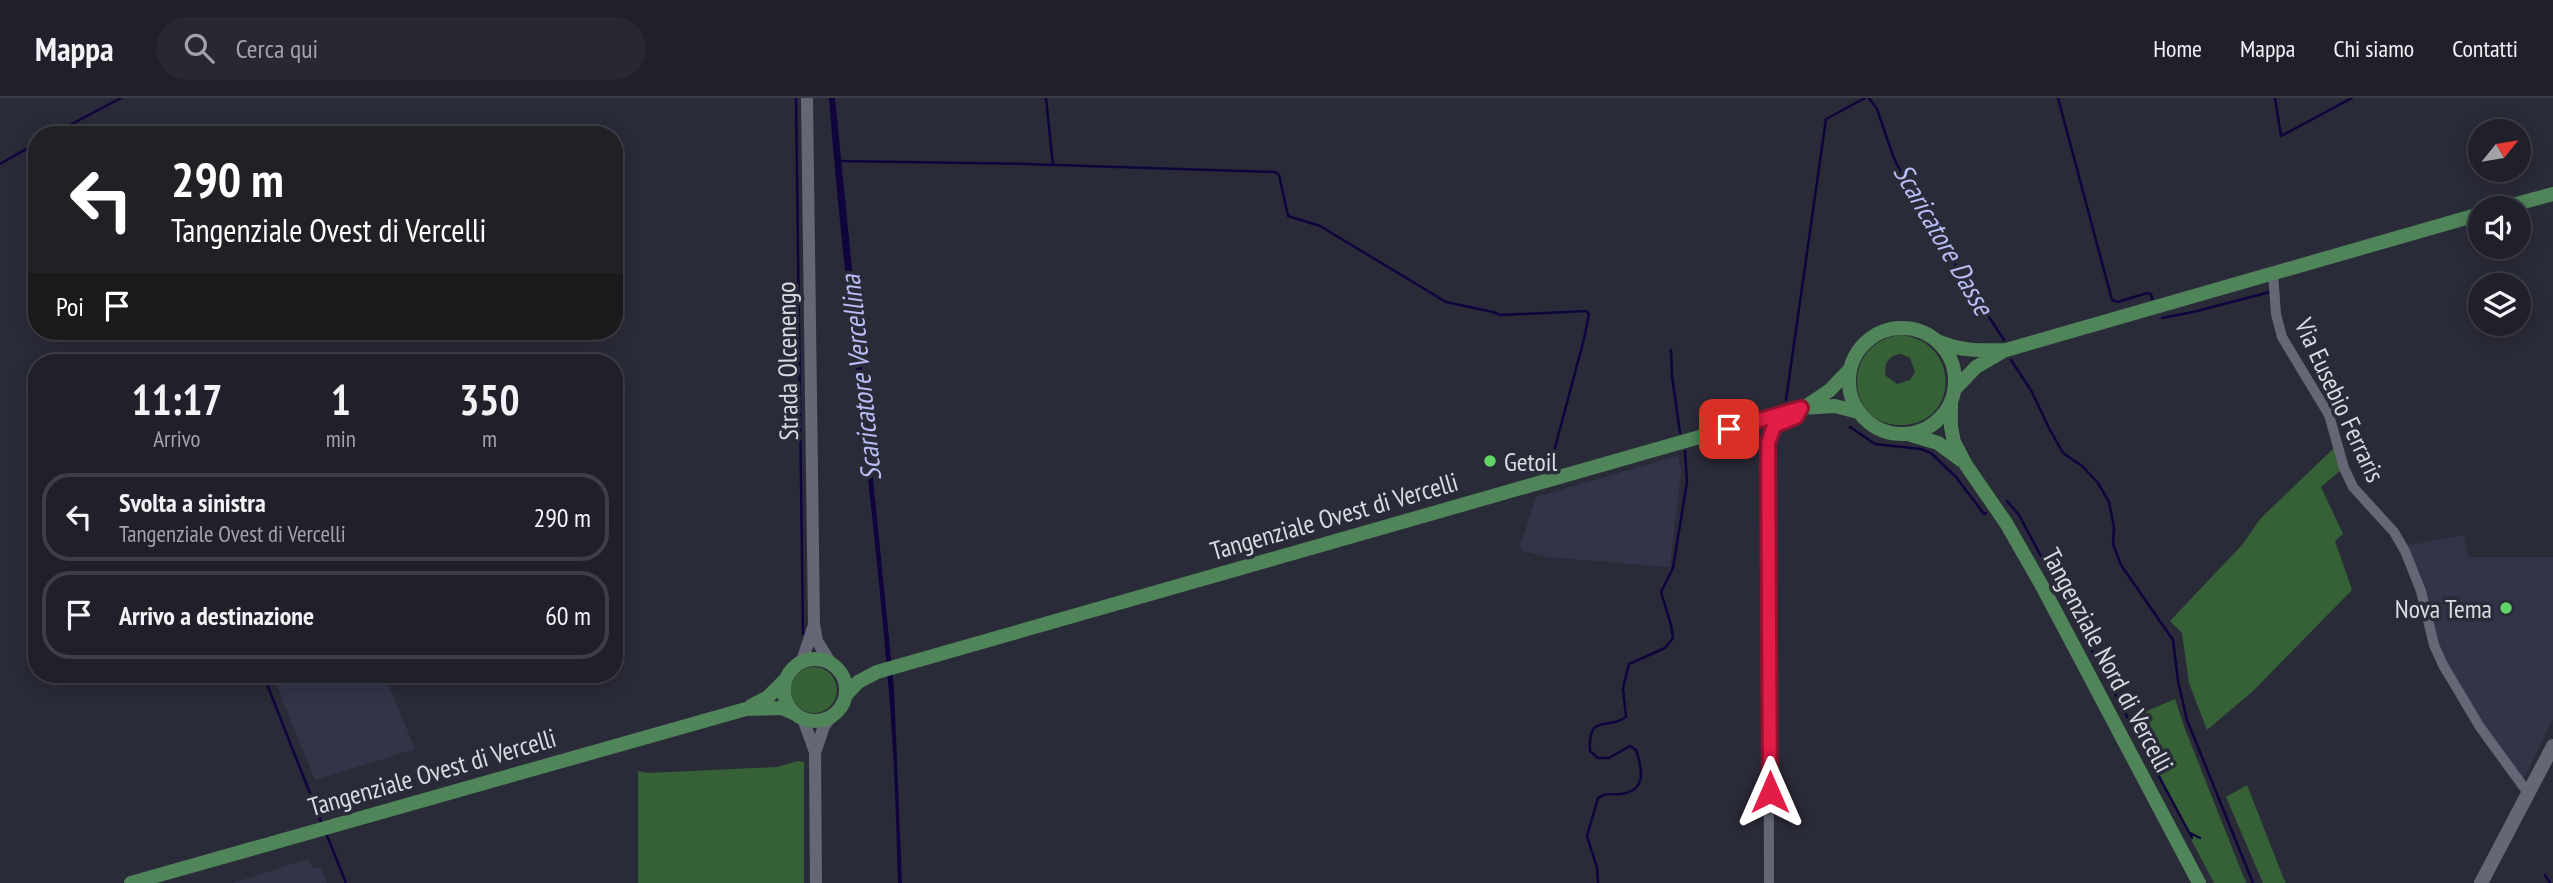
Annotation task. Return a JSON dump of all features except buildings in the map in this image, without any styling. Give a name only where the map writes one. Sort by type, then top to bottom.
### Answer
[{"type":"main road","points":[[2531,200],[2553,194]]},
{"type":"main road","points":[[2006,350],[1976,351],[1953,348],[1920,330],[1910,328],[1899,327],[1880,332],[1863,343],[1852,360],[1849,392],[1858,412],[1873,426],[1892,433],[1913,433],[1932,425],[1976,367],[2006,350],[2468,217]]},
{"type":"main road","points":[[1937,341],[1950,358],[1955,379],[1953,396]]},
{"type":"main road","name":"Tangenziale Ovest di Vercelli","points":[[1803,407],[1830,390],[1849,370]]},
{"type":"main road","name":"Tangenziale Nord di Vercelli","points":[[1953,396],[1953,435],[1966,465],[2006,523],[2042,586],[2199,883]]},
{"type":"main road","name":"Tangenziale Ovest di Vercelli","points":[[846,695],[858,682],[877,672],[1803,407],[1835,406],[1858,412]]},
{"type":"main road","name":"Tangenziale Nord di Vercelli","points":[[1903,434],[1938,443],[1966,465]]},
{"type":"main road","points":[[819,658],[835,666],[845,681],[846,695],[841,708],[831,717],[820,721],[799,716],[786,701],[786,679],[791,670],[802,661],[819,658]]},
{"type":"main road","name":"Tangenziale Ovest di Vercelli","points":[[835,666],[877,672]]},
{"type":"main road","name":"Tangenziale Ovest di Vercelli","points":[[131,883],[746,709],[768,697],[786,679]]},
{"type":"main road","name":"Tangenziale Ovest di Vercelli","points":[[746,709],[782,708],[799,716]]},
{"type":"main road","points":[[2481,883],[2553,746]]},
{"type":"street","name":"Strada Olcenengo","points":[[807,98],[814,624],[817,641],[835,666]]},
{"type":"street","name":"Via Eusebio Ferraris","points":[[2273,272],[2276,314],[2283,337],[2329,415],[2344,468],[2353,487],[2394,533],[2405,551],[2421,591],[2434,645],[2443,665],[2480,727],[2528,793]]},
{"type":"street","points":[[1769,883],[1769,436],[1774,426],[1796,417],[1803,407]]},
{"type":"street","name":"Strada Olcenengo","points":[[802,661],[814,624]]},
{"type":"street","points":[[799,716],[815,753]]},
{"type":"street","points":[[816,883],[815,753],[824,726],[831,717]]},
{"type":"shaded area","points":[[1678,456],[1681,470],[1670,567],[1546,557],[1523,551],[1520,546],[1536,497]]},
{"type":"shaded area","points":[[2464,535],[2468,557],[2553,557],[2553,719],[2523,780],[2508,763],[2444,658],[2420,573],[2406,546]]},
{"type":"shaded area","points":[[276,683],[388,683],[415,749],[315,780]]},
{"type":"shaded area","points":[[308,859],[313,869],[321,867],[327,883],[233,883]]},
{"type":"green space","points":[[1900,335],[1920,340],[1934,351],[1943,365],[1946,382],[1943,397],[1935,411],[1921,421],[1902,425],[1883,422],[1869,413],[1860,400],[1857,384],[1859,368],[1867,353],[1881,341]],"holes":[[[1901,354],[1910,358],[1915,372],[1910,380],[1897,384],[1886,376],[1885,368],[1890,358]]]},
{"type":"green space","points":[[2336,446],[2341,470],[2321,487],[2343,534],[2335,541],[2352,590],[2253,691],[2207,730],[2189,683],[2182,633],[2170,621],[2243,544],[2260,519]]},
{"type":"green space","points":[[814,667],[830,674],[837,690],[830,706],[814,713],[798,706],[791,690],[798,674]]},
{"type":"green space","points":[[2175,699],[2246,883],[2214,883],[2128,719]]},
{"type":"green space","points":[[804,762],[804,883],[638,883],[638,771],[648,773],[777,767]]},
{"type":"green space","points":[[2247,785],[2286,883],[2263,883],[2226,797]]},
{"type":"water","name":"Scaricatore Vercellina","points":[[829,98],[835,98],[894,688],[902,883],[898,883],[892,732],[881,609]]},
{"type":"waterway","points":[[68,126],[121,98]]},
{"type":"waterway","points":[[796,98],[803,634]]},
{"type":"waterway","points":[[1046,98],[1053,165]]},
{"type":"waterway","points":[[1786,400],[1826,119],[1865,98]]},
{"type":"waterway","name":"Scaricatore Dasse","points":[[1869,98],[1877,109],[1893,156],[1916,204],[2004,340]]},
{"type":"waterway","points":[[2058,98],[2112,300],[2118,302],[2147,293],[2151,294],[2152,299]]},
{"type":"waterway","points":[[2275,98],[2281,136],[2352,98]]},
{"type":"waterway","points":[[0,164],[28,148]]},
{"type":"waterway","points":[[838,161],[1275,172],[1279,175],[1288,216],[1320,226],[1446,302],[1500,315],[1586,311],[1589,314],[1549,470]]},
{"type":"waterway","points":[[2162,318],[2270,292]]},
{"type":"waterway","points":[[1671,350],[1680,433]]},
{"type":"waterway","name":"Scaricatore Dasse","points":[[2011,360],[2032,392],[2063,453],[2082,466],[2098,483],[2109,502],[2114,527],[2113,544],[2121,565],[2173,640],[2178,681],[2187,720],[2253,883]]},
{"type":"waterway","points":[[1850,427],[1875,444],[1921,449],[1931,453],[1956,477],[1984,514],[1986,513]]},
{"type":"waterway","points":[[1598,883],[1597,868],[1587,836],[1598,798],[1606,794],[1629,792],[1639,784],[1641,771],[1636,750],[1630,746],[1609,758],[1598,758],[1590,751],[1590,739],[1596,727],[1626,717],[1623,688],[1629,664],[1665,648],[1673,638],[1661,592],[1673,568],[1687,482],[1685,451]]},
{"type":"waterway","points":[[2007,501],[2019,515],[2192,838]]},
{"type":"waterway","points":[[267,683],[322,824]]},
{"type":"waterway","points":[[326,833],[346,883]]},
{"type":"waterway","points":[[2190,833],[2200,838]]},
{"type":"waterway","points":[[2545,875],[2550,883]]},
{"type":"place","name":"Getoil","points":[[1490,461]]},
{"type":"place","name":"Nova Tema","points":[[2506,608]]},
{"type":"route","points":[[1729,429],[1801,408],[1796,417],[1774,426],[1768,443],[1770,792]]}]
